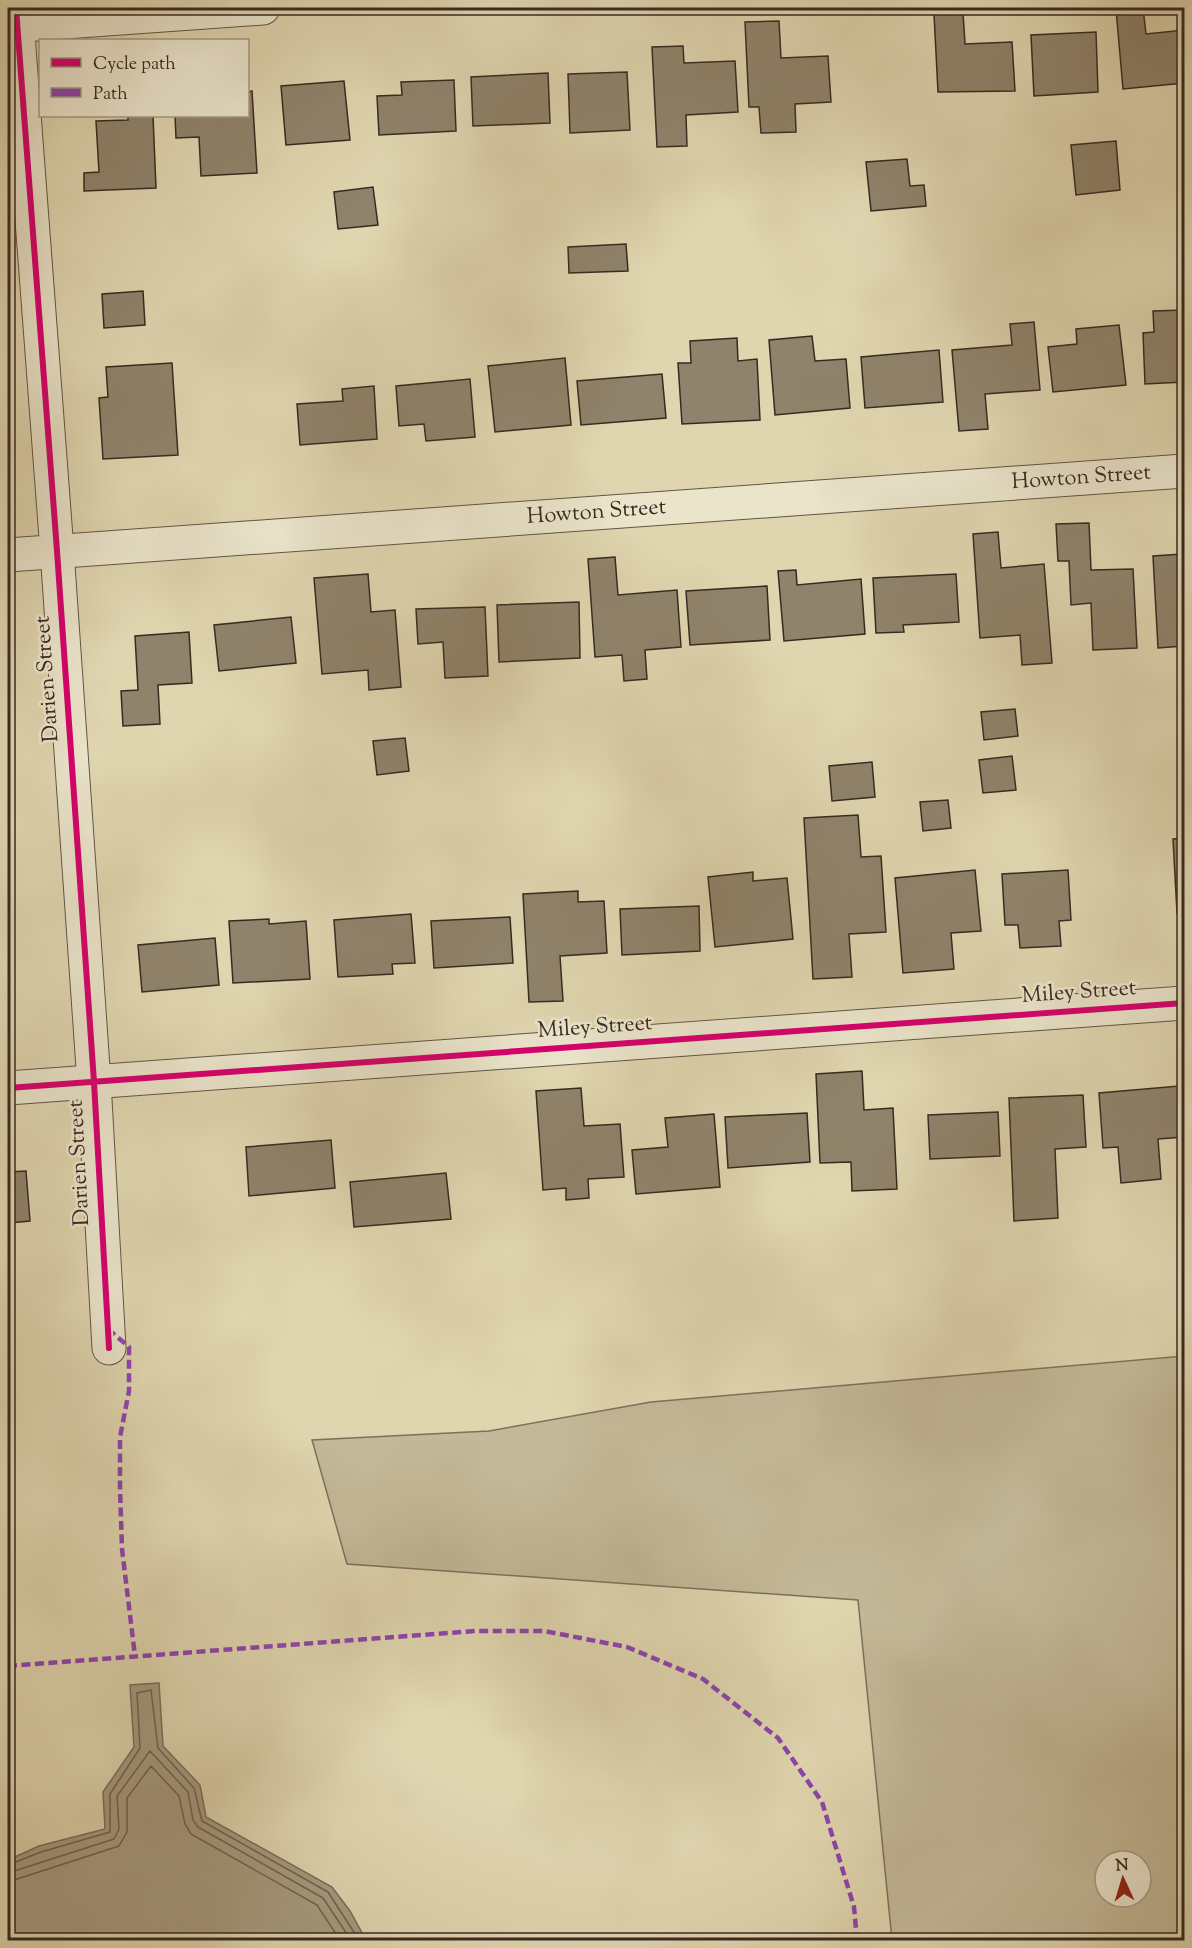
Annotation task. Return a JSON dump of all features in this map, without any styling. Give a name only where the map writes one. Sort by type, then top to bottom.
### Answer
[{"type":"street","points":[[14,20],[263,8]]},
{"type":"street","name":"Darien Street","points":[[14,20],[57,552],[94,1082],[109,1348]]},
{"type":"street","name":"Howton Street","points":[[8,555],[1185,471]]},
{"type":"street","name":"Miley Street","points":[[8,1088],[1185,1003]]},
{"type":"shaded area","points":[[1184,1356],[1184,1940],[892,1940],[858,1600],[347,1564],[312,1440],[489,1431],[651,1402]]},
{"type":"water","points":[[159,1683],[163,1746],[200,1785],[206,1817],[332,1887],[350,1911],[366,1940],[8,1940],[8,1860],[39,1846],[105,1829],[103,1792],[134,1747],[130,1685]]},
{"type":"building","points":[[1143,8],[1146,34],[1184,30],[1184,83],[1123,89],[1116,9]]},
{"type":"building","points":[[963,13],[965,44],[1012,42],[1015,91],[938,92],[934,14]]},
{"type":"building","points":[[779,21],[781,58],[828,56],[831,102],[795,104],[796,132],[761,133],[759,107],[749,107],[745,22]]},
{"type":"building","points":[[1096,32],[1098,92],[1034,96],[1031,35]]},
{"type":"building","points":[[683,46],[684,63],[735,61],[738,112],[686,115],[687,146],[657,147],[652,47]]},
{"type":"building","points":[[627,72],[630,130],[570,133],[568,74]]},
{"type":"building","points":[[548,73],[550,123],[473,126],[471,77]]},
{"type":"building","points":[[454,80],[456,131],[379,135],[377,96],[402,95],[401,82]]},
{"type":"building","points":[[344,81],[350,140],[286,145],[281,86]]},
{"type":"building","points":[[252,91],[257,173],[201,176],[199,137],[176,138],[175,117],[249,117],[249,92]]},
{"type":"building","points":[[128,117],[153,117],[156,188],[84,191],[84,173],[99,172],[96,121],[128,120]]},
{"type":"building","points":[[1116,141],[1120,190],[1076,195],[1071,145]]},
{"type":"building","points":[[907,159],[910,186],[924,185],[926,206],[871,211],[866,162]]},
{"type":"building","points":[[373,187],[378,225],[338,229],[334,192]]},
{"type":"building","points":[[626,244],[628,271],[569,273],[568,247]]},
{"type":"building","points":[[143,291],[145,325],[104,328],[102,294]]},
{"type":"building","points":[[1184,310],[1184,382],[1145,384],[1143,333],[1154,332],[1153,311]]},
{"type":"building","points":[[1034,322],[1040,390],[985,394],[988,429],[959,431],[952,350],[1012,345],[1010,324]]},
{"type":"building","points":[[1119,325],[1126,385],[1053,392],[1048,347],[1077,344],[1076,329]]},
{"type":"building","points":[[812,336],[815,361],[846,359],[850,408],[775,415],[769,340]]},
{"type":"building","points":[[737,338],[738,361],[757,359],[760,420],[682,424],[678,363],[691,363],[690,341]]},
{"type":"building","points":[[939,350],[943,402],[865,408],[861,357]]},
{"type":"building","points":[[565,358],[571,425],[495,432],[488,366]]},
{"type":"building","points":[[172,363],[178,455],[103,459],[99,398],[108,397],[106,367]]},
{"type":"building","points":[[662,374],[666,418],[581,425],[577,381]]},
{"type":"building","points":[[470,379],[475,437],[426,441],[424,424],[399,426],[396,386]]},
{"type":"building","points":[[374,386],[377,439],[300,445],[297,404],[343,401],[342,389]]},
{"type":"building","points":[[1089,523],[1091,570],[1133,569],[1137,648],[1093,650],[1091,603],[1071,605],[1069,561],[1058,561],[1056,524]]},
{"type":"building","points":[[998,532],[1001,568],[1044,564],[1052,663],[1022,665],[1020,635],[980,638],[973,534]]},
{"type":"building","points":[[1182,554],[1184,646],[1158,648],[1153,556]]},
{"type":"building","points":[[615,557],[618,595],[677,590],[681,647],[645,650],[647,679],[624,681],[622,655],[595,657],[588,559]]},
{"type":"building","points":[[796,570],[797,585],[861,579],[865,634],[784,641],[778,571]]},
{"type":"building","points":[[368,574],[371,612],[395,610],[401,687],[369,690],[368,670],[322,674],[314,578]]},
{"type":"building","points":[[956,574],[959,622],[903,625],[904,632],[876,633],[873,578]]},
{"type":"building","points":[[767,586],[770,640],[690,645],[686,591]]},
{"type":"building","points":[[579,602],[580,658],[499,662],[497,605]]},
{"type":"building","points":[[485,607],[488,676],[445,678],[443,642],[418,644],[416,609]]},
{"type":"building","points":[[291,617],[296,663],[219,671],[214,625]]},
{"type":"building","points":[[189,632],[192,683],[158,685],[160,724],[123,726],[121,691],[138,690],[135,636]]},
{"type":"building","points":[[1015,709],[1018,736],[984,740],[981,712]]},
{"type":"building","points":[[405,738],[409,771],[377,775],[373,741]]},
{"type":"building","points":[[1012,756],[1016,790],[983,793],[979,760]]},
{"type":"building","points":[[872,762],[875,797],[832,801],[829,766]]},
{"type":"building","points":[[948,800],[951,828],[923,831],[920,802]]},
{"type":"building","points":[[858,815],[861,857],[881,856],[886,932],[849,934],[852,977],[813,979],[804,818]]},
{"type":"building","points":[[1184,838],[1184,913],[1177,913],[1173,839]]},
{"type":"building","points":[[975,870],[981,931],[951,933],[954,969],[903,973],[895,878]]},
{"type":"building","points":[[1068,870],[1071,920],[1059,921],[1061,946],[1020,948],[1018,925],[1005,925],[1002,874]]},
{"type":"building","points":[[753,872],[753,881],[787,878],[793,939],[715,947],[708,877]]},
{"type":"building","points":[[578,891],[578,902],[604,901],[607,953],[560,956],[563,1001],[529,1002],[523,894]]},
{"type":"building","points":[[699,906],[700,951],[622,955],[620,909]]},
{"type":"building","points":[[411,914],[415,963],[392,964],[393,974],[338,977],[334,920]]},
{"type":"building","points":[[510,917],[513,963],[434,968],[431,921]]},
{"type":"building","points":[[269,919],[269,924],[306,921],[310,979],[233,983],[229,921]]},
{"type":"building","points":[[215,938],[219,985],[142,992],[138,945]]},
{"type":"building","points":[[10,955],[11,1001],[8,1001],[8,956]]},
{"type":"building","points":[[862,1071],[864,1110],[893,1108],[897,1189],[852,1191],[851,1162],[820,1163],[816,1074]]},
{"type":"building","points":[[1179,1086],[1184,1137],[1158,1139],[1161,1179],[1121,1183],[1118,1147],[1103,1148],[1099,1093]]},
{"type":"building","points":[[581,1088],[584,1126],[620,1124],[624,1177],[588,1179],[589,1198],[566,1200],[566,1188],[543,1190],[536,1091]]},
{"type":"building","points":[[1083,1095],[1086,1147],[1055,1149],[1058,1218],[1014,1221],[1009,1098]]},
{"type":"building","points":[[998,1112],[1000,1156],[930,1159],[928,1115]]},
{"type":"building","points":[[807,1113],[810,1162],[728,1168],[725,1117]]},
{"type":"building","points":[[714,1114],[720,1187],[636,1194],[632,1150],[668,1147],[665,1118]]},
{"type":"building","points":[[331,1140],[335,1188],[249,1196],[246,1147]]},
{"type":"building","points":[[26,1171],[30,1221],[9,1223],[12,1253],[8,1253],[8,1172]]},
{"type":"building","points":[[446,1173],[451,1219],[354,1227],[350,1182]]},
{"type":"marked path","points":[[108,1329],[129,1347],[129,1391],[120,1437],[120,1488],[122,1549],[135,1656]]},
{"type":"marked path","points":[[8,1666],[475,1631],[544,1631],[627,1647],[703,1679],[778,1738],[822,1802],[854,1907],[857,1940]]},
{"type":"cycle path","points":[[16,8],[94,1082],[109,1348]]},
{"type":"cycle path","points":[[8,1088],[1184,1003]]}]
